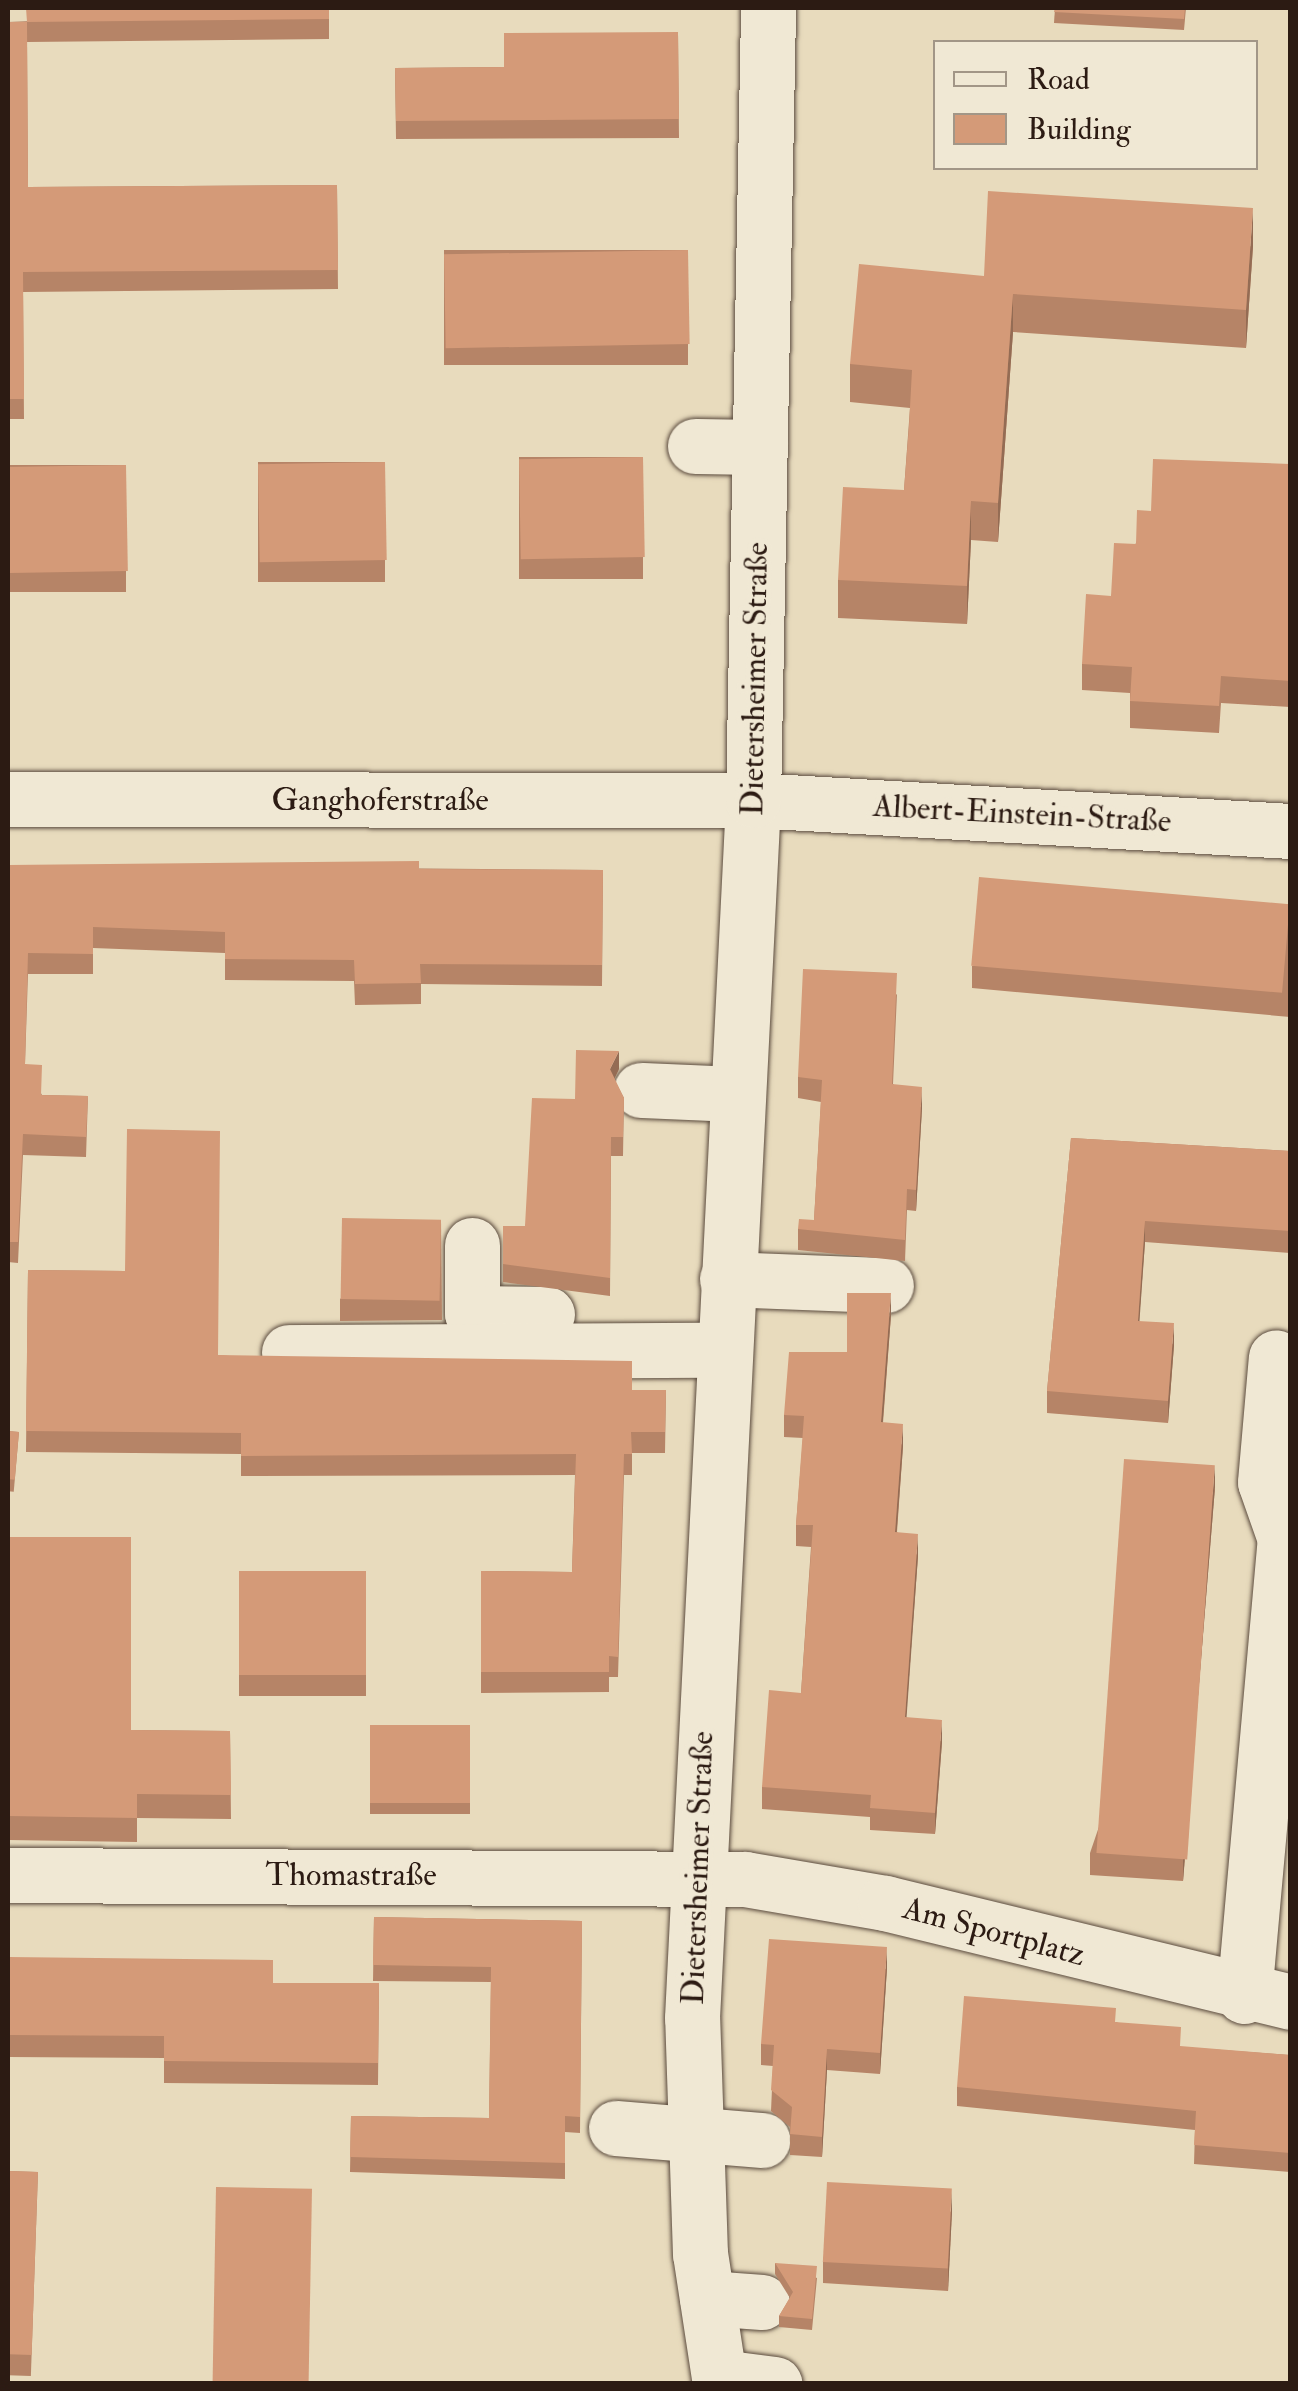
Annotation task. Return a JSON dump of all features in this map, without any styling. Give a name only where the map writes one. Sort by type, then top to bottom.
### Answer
[{"type":"street","name":"Dietersheimer Straße","points":[[720,2380],[708,2298],[697,2134],[695,1875],[752,800],[768,8]]},
{"type":"street","points":[[694,446],[760,447]]},
{"type":"street","name":"Ganghoferstraße","points":[[8,799],[752,800]]},
{"type":"street","name":"Albert-Einstein-Straße","points":[[752,800],[1290,831]]},
{"type":"street","points":[[640,1090],[737,1094]]},
{"type":"street","points":[[472,1245],[472,1313],[725,1315]]},
{"type":"street","points":[[289,1352],[725,1315],[886,1286]]},
{"type":"street","points":[[1267,1999],[1288,1540],[1266,1482],[1276,1357]]},
{"type":"street","name":"Thomastraße","points":[[8,1875],[695,1875]]},
{"type":"street","name":"Am Sportplatz","points":[[695,1875],[885,1903],[1267,1999]]},
{"type":"street","points":[[616,2128],[763,2140]]},
{"type":"street","points":[[708,2298],[762,2302]]},
{"type":"street","points":[[720,2380],[775,2384]]},
{"type":"building","points":[[26,8],[329,8],[329,19],[27,22]]},
{"type":"building","points":[[1055,8],[1185,8],[1184,19],[1054,12]]},
{"type":"building","points":[[8,22],[27,22],[28,187],[337,185],[338,270],[23,272],[24,399],[8,399]]},
{"type":"building","points":[[678,32],[679,119],[396,121],[395,68],[504,67],[504,33]]},
{"type":"building","points":[[988,191],[1253,208],[1246,310],[1013,294],[998,503],[971,501],[967,586],[838,580],[843,487],[904,490],[909,426],[912,370],[850,364],[859,264],[984,276]]},
{"type":"building","points":[[688,250],[690,344],[446,348],[444,254]]},
{"type":"building","points":[[643,457],[645,557],[521,559],[519,459]]},
{"type":"building","points":[[1153,459],[1290,464],[1290,681],[1221,676],[1219,706],[1130,701],[1132,667],[1082,664],[1086,594],[1111,596],[1114,543],[1136,544],[1137,510],[1151,511]]},
{"type":"building","points":[[385,462],[387,560],[260,562],[258,464]]},
{"type":"building","points":[[126,465],[128,571],[10,573],[8,467]]},
{"type":"building","points":[[419,861],[419,869],[603,870],[602,965],[420,964],[421,983],[355,984],[354,960],[225,959],[225,932],[93,927],[93,954],[28,953],[25,1064],[42,1065],[41,1095],[88,1096],[86,1137],[23,1134],[18,1242],[8,1242],[8,865]]},
{"type":"building","points":[[979,877],[1290,904],[1282,993],[971,966]]},
{"type":"building","points":[[803,969],[897,973],[892,1084],[922,1087],[916,1190],[907,1189],[905,1240],[798,1229],[799,1219],[814,1220],[822,1080],[798,1077]]},
{"type":"building","points":[[576,1050],[619,1051],[610,1069],[624,1098],[623,1137],[611,1137],[610,1278],[503,1264],[503,1226],[525,1226],[532,1098],[575,1099]]},
{"type":"building","points":[[127,1129],[220,1131],[218,1355],[632,1361],[632,1390],[666,1390],[665,1432],[631,1432],[632,1454],[624,1454],[618,1657],[609,1656],[609,1672],[481,1672],[481,1571],[572,1572],[576,1454],[241,1456],[241,1433],[26,1431],[28,1270],[125,1271]]},
{"type":"building","points":[[1071,1138],[1290,1151],[1290,1231],[1145,1221],[1138,1321],[1174,1323],[1168,1401],[1047,1391]]},
{"type":"building","points":[[342,1218],[441,1220],[440,1301],[341,1299]]},
{"type":"building","points":[[847,1293],[891,1293],[881,1422],[903,1424],[895,1532],[918,1534],[905,1717],[942,1720],[935,1813],[870,1808],[871,1795],[762,1787],[769,1690],[801,1693],[813,1525],[796,1525],[804,1416],[784,1415],[789,1352],[847,1352]]},
{"type":"building","points":[[8,1431],[19,1432],[15,1480],[8,1479]]},
{"type":"building","points":[[1124,1459],[1215,1465],[1187,1859],[1096,1853]]},
{"type":"building","points":[[8,1537],[131,1537],[131,1730],[230,1731],[231,1795],[137,1794],[137,1818],[8,1816]]},
{"type":"building","points":[[239,1571],[366,1571],[366,1675],[239,1675]]},
{"type":"building","points":[[370,1725],[470,1725],[470,1803],[370,1803]]},
{"type":"building","points":[[374,1917],[582,1921],[580,2117],[565,2116],[565,2163],[350,2157],[351,2116],[489,2118],[491,1967],[373,1965]]},
{"type":"building","points":[[769,1939],[887,1947],[880,2053],[827,2049],[822,2137],[790,2134],[792,2107],[771,2090],[774,2045],[761,2044]]},
{"type":"building","points":[[9,1957],[273,1960],[273,1983],[379,1983],[378,2063],[164,2061],[164,2036],[8,2035]]},
{"type":"building","points":[[964,1996],[1116,2008],[1115,2022],[1181,2027],[1180,2046],[1290,2055],[1290,2153],[1194,2145],[1196,2111],[957,2087]]},
{"type":"building","points":[[8,2171],[38,2172],[32,2355],[8,2354]]},
{"type":"building","points":[[827,2182],[952,2189],[948,2268],[823,2262]]},
{"type":"building","points":[[216,2187],[312,2189],[309,2384],[213,2384]]},
{"type":"building","points":[[775,2263],[817,2266],[812,2319],[779,2316],[793,2292]]}]
